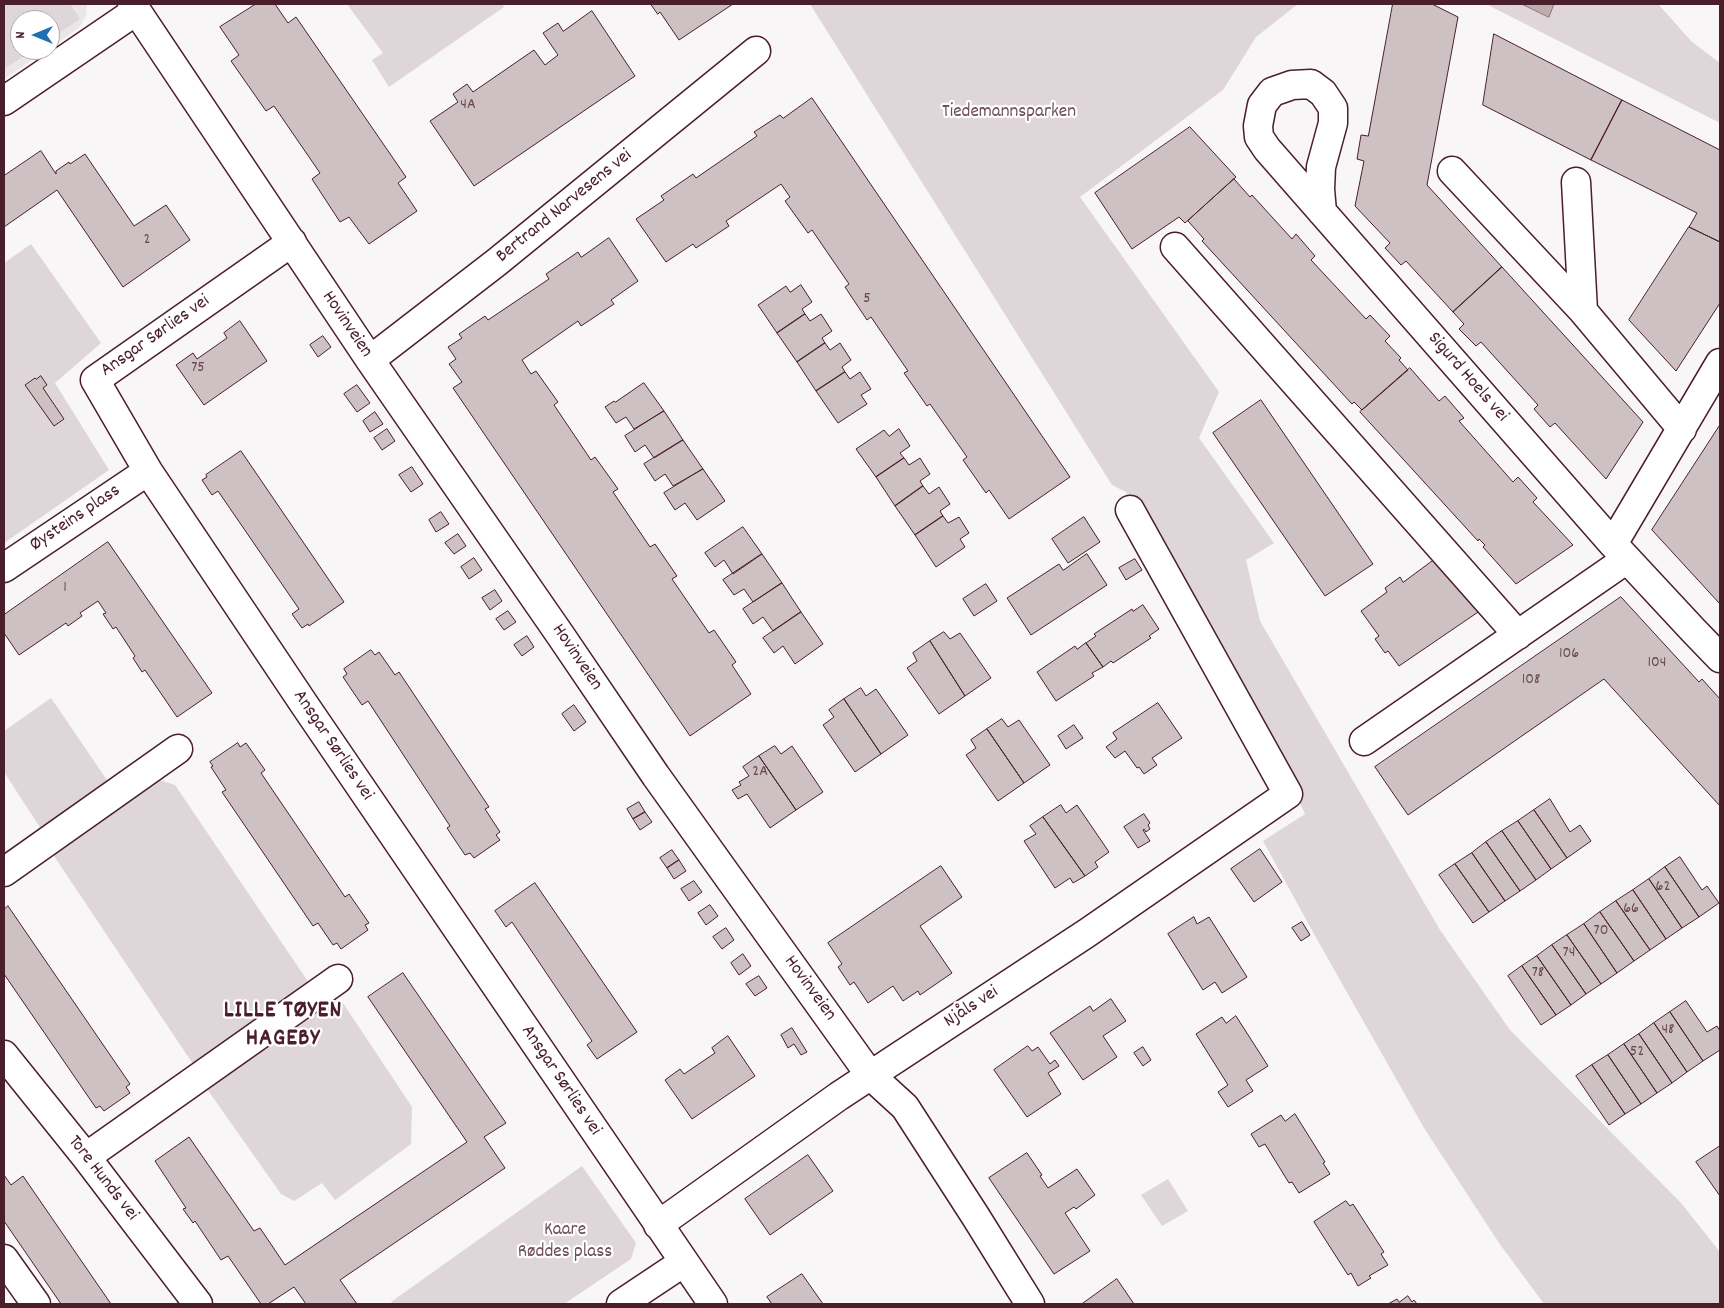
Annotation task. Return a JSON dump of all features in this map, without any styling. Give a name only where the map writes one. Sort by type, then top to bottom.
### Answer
[{"type":"street","points":[[4,102],[134,7]]},
{"type":"street","name":"Hovinveien","points":[[134,7],[370,360],[656,776],[870,1075],[904,1107],[1030,1304]]},
{"type":"street","name":"Bertrand Narvesens vei","points":[[370,360],[497,262],[756,51]]},
{"type":"street","points":[[1452,171],[1583,311],[1682,429]]},
{"type":"street","points":[[1576,182],[1583,311]]},
{"type":"street","name":"Sigurd Hoels vei","points":[[1322,212],[1620,552],[1720,658]]},
{"type":"street","name":"Ansgar Sørlies vei","points":[[292,242],[95,380],[148,471],[443,910],[714,1304]]},
{"type":"street","points":[[1175,247],[1518,634]]},
{"type":"street","points":[[1364,741],[1518,634],[1620,552],[1682,429],[1720,363]]},
{"type":"street","name":"Øysteins plass","points":[[4,568],[148,471]]},
{"type":"street","name":"Njåls vei","points":[[658,1224],[870,1075],[1087,933],[1288,794],[1130,510]]},
{"type":"street","points":[[4,872],[178,749]]},
{"type":"street","points":[[86,1157],[338,979]]},
{"type":"street","name":"Tore Hunds vei","points":[[4,1054],[86,1157],[198,1304]]},
{"type":"street","points":[[4,1259],[36,1304]]},
{"type":"street","points":[[621,1304],[684,1262]]},
{"type":"shaded area","points":[[4,4],[87,4],[86,15],[80,27],[60,41],[60,10],[10,10],[10,60],[32,60],[4,79]]},
{"type":"shaded area","points":[[1522,4],[1554,4],[1549,17]]},
{"type":"green space","points":[[4,4],[70,4],[80,19],[60,32],[60,10],[10,10],[10,60],[18,60],[4,69]]},
{"type":"green space","points":[[347,4],[502,4],[504,7],[389,87],[372,60],[383,53]]},
{"type":"green space","name":"Tiedemannsparken","points":[[810,4],[1298,4],[1256,37],[1223,90],[1080,197],[1219,392],[1199,438],[1274,543],[1246,560],[1260,621],[1440,930],[1510,1030],[1681,1203],[1720,1252],[1720,1304],[1544,1304],[1499,1243],[1424,1128],[1263,841],[1305,814],[1284,768],[1194,598],[1126,492],[1112,485]]},
{"type":"green space","points":[[1486,4],[1659,5],[1692,42],[1720,63],[1720,123]]},
{"type":"green space","points":[[31,244],[101,343],[55,383],[109,470],[4,543],[4,263]]},
{"type":"green space","points":[[51,698],[109,783],[41,829],[4,772],[4,731]]},
{"type":"green space","points":[[157,779],[175,785],[311,986],[195,1067],[50,850]]},
{"type":"green space","points":[[337,1000],[343,1003],[412,1107],[411,1144],[335,1200],[322,1183],[294,1201],[281,1194],[207,1089]]},
{"type":"green space","name":"Kaare Røddes plass","points":[[582,1166],[636,1243],[631,1259],[564,1304],[393,1304],[391,1302]]},
{"type":"green space","points":[[1168,1179],[1188,1211],[1162,1226],[1141,1195]]},
{"type":"building","points":[[256,4],[275,4],[288,23],[296,17],[406,177],[398,183],[417,211],[369,244],[349,217],[340,222],[312,179],[320,173],[274,106],[266,111],[231,61],[239,55],[220,27]]},
{"type":"building","points":[[651,4],[733,4],[679,40],[660,12],[658,14]]},
{"type":"building","points":[[1393,4],[1432,4],[1458,17],[1427,185],[1502,267],[1453,312],[1406,261],[1401,265],[1385,248],[1390,243],[1355,206],[1364,161],[1357,159],[1361,135],[1368,136]]},
{"type":"building","points":[[592,11],[635,76],[474,186],[430,121],[458,102],[453,94],[467,84],[473,92],[534,50],[545,65],[558,55],[543,33],[558,23],[563,31]]},
{"type":"building","points":[[1494,34],[1622,100],[1591,160],[1483,105]]},
{"type":"building","points":[[812,98],[1070,477],[1009,519],[989,490],[986,493],[963,460],[967,457],[930,404],[927,406],[904,373],[908,371],[871,317],[867,320],[845,287],[849,284],[812,230],[808,233],[785,201],[790,197],[781,184],[726,221],[729,226],[696,248],[693,244],[666,262],[636,219],[664,200],[661,196],[693,174],[696,178],[757,136],[754,132],[780,115],[783,118]]},
{"type":"building","points":[[1622,100],[1720,150],[1720,242],[1689,227],[1697,213],[1591,160]]},
{"type":"building","points":[[1190,127],[1236,177],[1185,223],[1179,217],[1132,249],[1095,193]]},
{"type":"building","points":[[41,151],[56,174],[56,171],[69,162],[70,164],[85,154],[134,226],[166,205],[190,240],[123,287],[57,190],[4,227],[4,176]]},
{"type":"building","points":[[1234,179],[1250,197],[1252,195],[1292,239],[1296,234],[1315,256],[1311,260],[1366,319],[1370,315],[1390,336],[1385,341],[1401,358],[1399,360],[1408,370],[1362,410],[1354,402],[1352,404],[1202,241],[1204,239],[1188,221]]},
{"type":"building","points":[[1689,227],[1720,242],[1720,303],[1676,371],[1629,320]]},
{"type":"building","points":[[609,238],[638,281],[611,300],[614,304],[581,326],[578,321],[522,360],[531,374],[536,371],[558,402],[554,405],[591,460],[595,457],[618,489],[613,492],[650,547],[655,544],[677,576],[672,579],[709,633],[714,630],[736,662],[732,665],[751,694],[690,736],[453,388],[462,382],[449,364],[456,359],[448,347],[462,338],[459,334],[485,316],[488,320],[549,279],[546,274],[578,252],[581,257]]},
{"type":"building","points":[[1502,267],[1643,422],[1606,479],[1555,423],[1550,427],[1534,409],[1538,405],[1481,342],[1476,346],[1459,329],[1464,324],[1453,312]]},
{"type":"building","points":[[801,285],[812,302],[802,309],[805,314],[777,333],[758,305],[786,286],[790,292]]},
{"type":"building","points":[[805,314],[810,321],[821,314],[832,331],[822,338],[825,343],[797,362],[777,333]]},
{"type":"building","points":[[240,321],[267,361],[204,405],[176,365],[193,353],[197,359],[227,338],[224,333]]},
{"type":"building","points":[[323,336],[331,347],[318,357],[310,345]]},
{"type":"building","points":[[825,343],[830,350],[840,343],[851,360],[842,367],[845,372],[816,391],[797,362]]},
{"type":"building","points":[[1410,368],[1439,401],[1445,396],[1464,418],[1459,421],[1513,482],[1518,477],[1537,498],[1533,502],[1573,545],[1516,584],[1483,547],[1485,545],[1479,539],[1478,541],[1360,412]]},
{"type":"building","points":[[845,372],[850,379],[860,372],[871,389],[861,395],[867,404],[838,423],[816,391]]},
{"type":"building","points":[[41,376],[47,385],[43,388],[64,419],[54,426],[25,385]]},
{"type":"building","points":[[644,383],[664,411],[634,429],[626,417],[616,423],[605,407]]},
{"type":"building","points":[[357,385],[370,403],[357,412],[344,394]]},
{"type":"building","points":[[1261,400],[1373,564],[1325,596],[1213,433]]},
{"type":"building","points":[[664,411],[683,440],[654,458],[645,445],[635,452],[625,436]]},
{"type":"building","points":[[375,412],[383,424],[370,432],[363,421]]},
{"type":"building","points":[[1720,425],[1720,604],[1652,530]]},
{"type":"building","points":[[387,429],[395,441],[382,450],[374,438]]},
{"type":"building","points":[[899,429],[910,446],[900,453],[904,458],[876,477],[856,449],[884,430],[889,436]]},
{"type":"building","points":[[683,440],[703,469],[673,486],[665,474],[655,481],[644,464]]},
{"type":"building","points":[[241,451],[344,602],[309,626],[308,624],[302,628],[292,614],[299,609],[218,491],[212,495],[202,480],[207,477],[206,475]]},
{"type":"building","points":[[904,458],[909,465],[920,458],[930,474],[920,481],[923,486],[895,506],[876,477]]},
{"type":"building","points":[[412,467],[423,484],[411,492],[399,475]]},
{"type":"building","points":[[703,469],[725,501],[697,520],[685,503],[675,510],[664,493]]},
{"type":"building","points":[[923,486],[929,494],[939,487],[950,504],[940,511],[943,516],[915,535],[895,506]]},
{"type":"building","points":[[441,512],[449,524],[436,532],[429,520]]},
{"type":"building","points":[[943,516],[948,523],[959,517],[969,533],[960,539],[965,547],[936,567],[915,535]]},
{"type":"building","points":[[1084,517],[1100,542],[1068,563],[1052,539]]},
{"type":"building","points":[[743,527],[762,554],[733,574],[724,560],[715,567],[705,553]]},
{"type":"building","points":[[458,534],[466,546],[454,554],[445,543]]},
{"type":"building","points":[[108,542],[212,693],[177,717],[145,670],[142,672],[133,658],[135,656],[116,627],[113,629],[103,614],[106,613],[98,601],[80,613],[82,616],[68,626],[66,623],[19,655],[4,633],[4,615]]},
{"type":"building","points":[[762,554],[782,583],[753,602],[744,589],[734,595],[723,580]]},
{"type":"building","points":[[1087,554],[1107,585],[1031,635],[1007,598],[1059,564],[1063,570]]},
{"type":"building","points":[[1438,557],[1484,608],[1399,666],[1388,651],[1385,653],[1375,639],[1379,636],[1361,611],[1387,592],[1385,588],[1400,577],[1403,582]]},
{"type":"building","points":[[474,558],[482,570],[469,579],[461,567]]},
{"type":"building","points":[[1135,559],[1142,570],[1126,580],[1119,568]]},
{"type":"building","points":[[782,583],[801,612],[773,631],[763,617],[753,624],[743,609]]},
{"type":"building","points":[[986,584],[997,601],[974,616],[963,599]]},
{"type":"building","points":[[495,590],[502,601],[490,610],[482,598]]},
{"type":"building","points":[[1621,597],[1699,682],[1702,679],[1720,699],[1720,806],[1604,679],[1408,815],[1375,767]]},
{"type":"building","points":[[1143,605],[1159,629],[1149,636],[1151,638],[1113,663],[1111,661],[1103,667],[1086,643],[1096,636],[1094,634],[1132,609],[1133,611]]},
{"type":"building","points":[[508,611],[516,622],[504,630],[496,619]]},
{"type":"building","points":[[801,612],[823,644],[795,664],[783,646],[774,653],[763,638]]},
{"type":"building","points":[[944,632],[950,639],[960,633],[991,678],[965,696],[930,641]]},
{"type":"building","points":[[527,636],[534,647],[522,656],[514,645]]},
{"type":"building","points":[[930,641],[965,696],[939,714],[907,668],[917,661],[913,653]]},
{"type":"building","points":[[1086,643],[1103,667],[1092,673],[1094,676],[1056,701],[1037,672],[1075,646],[1077,649]]},
{"type":"building","points":[[371,650],[375,655],[379,652],[395,675],[399,672],[489,807],[485,809],[500,832],[496,835],[500,840],[474,858],[470,853],[465,855],[447,828],[450,826],[368,701],[362,705],[343,677],[347,674],[344,669]]},
{"type":"building","points":[[861,688],[866,696],[876,689],[908,735],[881,754],[844,699]]},
{"type":"building","points":[[844,699],[881,754],[855,772],[823,725],[834,717],[829,710]]},
{"type":"building","points":[[1158,703],[1182,738],[1152,758],[1157,765],[1144,774],[1139,767],[1137,768],[1125,751],[1115,758],[1106,747],[1117,739],[1113,733]]},
{"type":"building","points":[[574,705],[586,722],[574,731],[562,714]]},
{"type":"building","points":[[1002,719],[1008,727],[1019,720],[1050,765],[1024,783],[987,729]]},
{"type":"building","points":[[1074,725],[1083,738],[1066,749],[1058,736]]},
{"type":"building","points":[[987,729],[1024,783],[998,801],[966,755],[976,748],[971,740]]},
{"type":"building","points":[[238,743],[240,747],[246,743],[265,770],[261,773],[345,897],[349,894],[369,923],[365,925],[368,930],[341,949],[337,943],[333,945],[318,923],[313,926],[222,792],[226,790],[211,767],[213,766],[210,762]]},
{"type":"building","points":[[775,746],[781,754],[792,746],[823,792],[796,810],[759,756]]},
{"type":"building","points":[[759,756],[796,810],[770,828],[747,794],[738,799],[732,790],[741,785],[739,782],[749,776],[743,767]]},
{"type":"building","points":[[1550,799],[1570,832],[1580,825],[1591,841],[1567,858],[1534,810]]},
{"type":"building","points":[[639,802],[645,812],[633,819],[627,809]]},
{"type":"building","points":[[1061,805],[1066,813],[1077,805],[1109,852],[1095,862],[1098,867],[1085,876],[1043,817]]},
{"type":"building","points":[[1534,810],[1567,858],[1551,869],[1518,821]]},
{"type":"building","points":[[645,812],[652,822],[640,830],[633,819]]},
{"type":"building","points":[[1144,814],[1150,823],[1148,825],[1150,829],[1146,832],[1143,830],[1150,841],[1138,848],[1124,827]]},
{"type":"building","points":[[1043,817],[1085,876],[1073,883],[1070,878],[1055,888],[1024,841],[1036,834],[1030,826]]},
{"type":"building","points":[[1518,821],[1551,869],[1536,880],[1502,831]]},
{"type":"building","points":[[1502,831],[1536,880],[1520,891],[1486,842]]},
{"type":"building","points":[[1486,842],[1520,891],[1505,901],[1472,853]]},
{"type":"building","points":[[1260,849],[1282,882],[1254,902],[1231,869]]},
{"type":"building","points":[[672,850],[679,860],[667,868],[660,858]]},
{"type":"building","points":[[1472,853],[1505,901],[1489,912],[1455,864]]},
{"type":"building","points":[[1680,857],[1702,890],[1707,886],[1719,903],[1699,917],[1665,867]]},
{"type":"building","points":[[679,860],[686,871],[674,879],[667,868]]},
{"type":"building","points":[[1455,864],[1489,912],[1473,923],[1439,875]]},
{"type":"building","points":[[941,866],[962,897],[920,926],[952,973],[920,995],[918,991],[903,1001],[893,986],[868,1003],[854,982],[850,985],[838,967],[842,964],[828,943]]},
{"type":"building","points":[[1665,867],[1699,917],[1682,928],[1649,879]]},
{"type":"building","points":[[1649,879],[1682,928],[1666,939],[1633,890]]},
{"type":"building","points":[[694,881],[702,892],[689,901],[681,889]]},
{"type":"building","points":[[535,883],[637,1032],[597,1059],[587,1045],[592,1041],[512,922],[506,927],[495,911]]},
{"type":"building","points":[[1633,890],[1666,939],[1650,950],[1616,901]]},
{"type":"building","points":[[1616,901],[1650,950],[1634,961],[1600,912]]},
{"type":"building","points":[[710,905],[718,916],[706,925],[698,913]]},
{"type":"building","points":[[8,906],[130,1084],[126,1087],[130,1093],[104,1111],[100,1106],[96,1108],[4,974],[4,907]]},
{"type":"building","points":[[1600,912],[1634,961],[1617,973],[1584,924]]},
{"type":"building","points":[[1194,917],[1197,924],[1209,917],[1247,977],[1222,993],[1215,982],[1203,990],[1168,934]]},
{"type":"building","points":[[1302,922],[1310,935],[1301,941],[1292,928]]},
{"type":"building","points":[[1584,924],[1617,973],[1601,984],[1567,935]]},
{"type":"building","points":[[726,928],[734,940],[722,949],[713,937]]},
{"type":"building","points":[[1567,935],[1601,984],[1586,994],[1552,945]]},
{"type":"building","points":[[1552,945],[1586,994],[1571,1005],[1537,956]]},
{"type":"building","points":[[743,954],[751,966],[739,975],[731,963]]},
{"type":"building","points":[[1537,956],[1571,1005],[1556,1015],[1522,966]]},
{"type":"building","points":[[1522,966],[1556,1015],[1541,1025],[1508,976]]},
{"type":"building","points":[[403,973],[506,1123],[484,1137],[505,1168],[340,1280],[357,1304],[306,1304],[294,1287],[268,1304],[261,1304],[228,1256],[221,1260],[195,1221],[193,1223],[183,1209],[186,1208],[155,1161],[189,1137],[254,1231],[260,1228],[285,1265],[467,1142],[368,997]]},
{"type":"building","points":[[759,976],[767,988],[755,996],[746,984]]},
{"type":"building","points":[[1111,999],[1126,1021],[1103,1036],[1117,1057],[1083,1080],[1050,1033],[1090,1006],[1093,1011]]},
{"type":"building","points":[[1686,1001],[1707,1032],[1717,1026],[1720,1031],[1720,1050],[1703,1061],[1670,1012]]},
{"type":"building","points":[[1670,1012],[1703,1061],[1687,1072],[1654,1023]]},
{"type":"building","points":[[1236,1016],[1268,1066],[1246,1080],[1253,1091],[1228,1107],[1218,1092],[1228,1085],[1196,1034],[1222,1017],[1226,1023]]},
{"type":"building","points":[[1654,1023],[1687,1072],[1672,1083],[1639,1034]]},
{"type":"building","points":[[792,1028],[807,1052],[801,1055],[794,1044],[788,1048],[781,1035]]},
{"type":"building","points":[[1639,1034],[1672,1083],[1657,1093],[1624,1044]]},
{"type":"building","points":[[728,1036],[755,1076],[692,1119],[665,1080],[680,1069],[684,1074],[715,1053],[712,1048]]},
{"type":"building","points":[[1624,1044],[1657,1093],[1641,1104],[1608,1055]]},
{"type":"building","points":[[1028,1046],[1032,1051],[1038,1047],[1050,1064],[1055,1060],[1059,1066],[1048,1073],[1061,1094],[1027,1117],[994,1070]]},
{"type":"building","points":[[1143,1047],[1151,1060],[1143,1066],[1134,1053]]},
{"type":"building","points":[[1608,1055],[1641,1104],[1625,1114],[1592,1065]]},
{"type":"building","points":[[1592,1065],[1625,1114],[1609,1125],[1576,1076]]},
{"type":"building","points":[[1295,1114],[1325,1162],[1323,1163],[1330,1174],[1299,1193],[1292,1182],[1289,1183],[1265,1144],[1259,1147],[1251,1134],[1281,1115],[1285,1121]]},
{"type":"building","points":[[1720,1146],[1720,1196],[1696,1162]]},
{"type":"building","points":[[1027,1153],[1042,1175],[1040,1176],[1048,1188],[1077,1169],[1095,1195],[1076,1209],[1074,1207],[1065,1213],[1090,1251],[1054,1274],[989,1178]]},
{"type":"building","points":[[808,1155],[833,1191],[770,1235],[745,1199]]},
{"type":"building","points":[[4,1175],[11,1185],[23,1176],[111,1304],[61,1304],[4,1221]]},
{"type":"building","points":[[1346,1201],[1350,1206],[1353,1204],[1384,1252],[1381,1254],[1388,1265],[1369,1276],[1371,1278],[1358,1286],[1351,1273],[1348,1275],[1314,1222]]},
{"type":"building","points":[[802,1274],[823,1304],[772,1304],[767,1297]]},
{"type":"building","points":[[1117,1279],[1134,1304],[1082,1304]]},
{"type":"building","points":[[1408,1296],[1412,1302],[1414,1300],[1417,1304],[1388,1304],[1397,1299],[1399,1302]]},
{"type":"district","name":"LILLE TØYEN HAGEBY","points":[[283,1027]]}]
